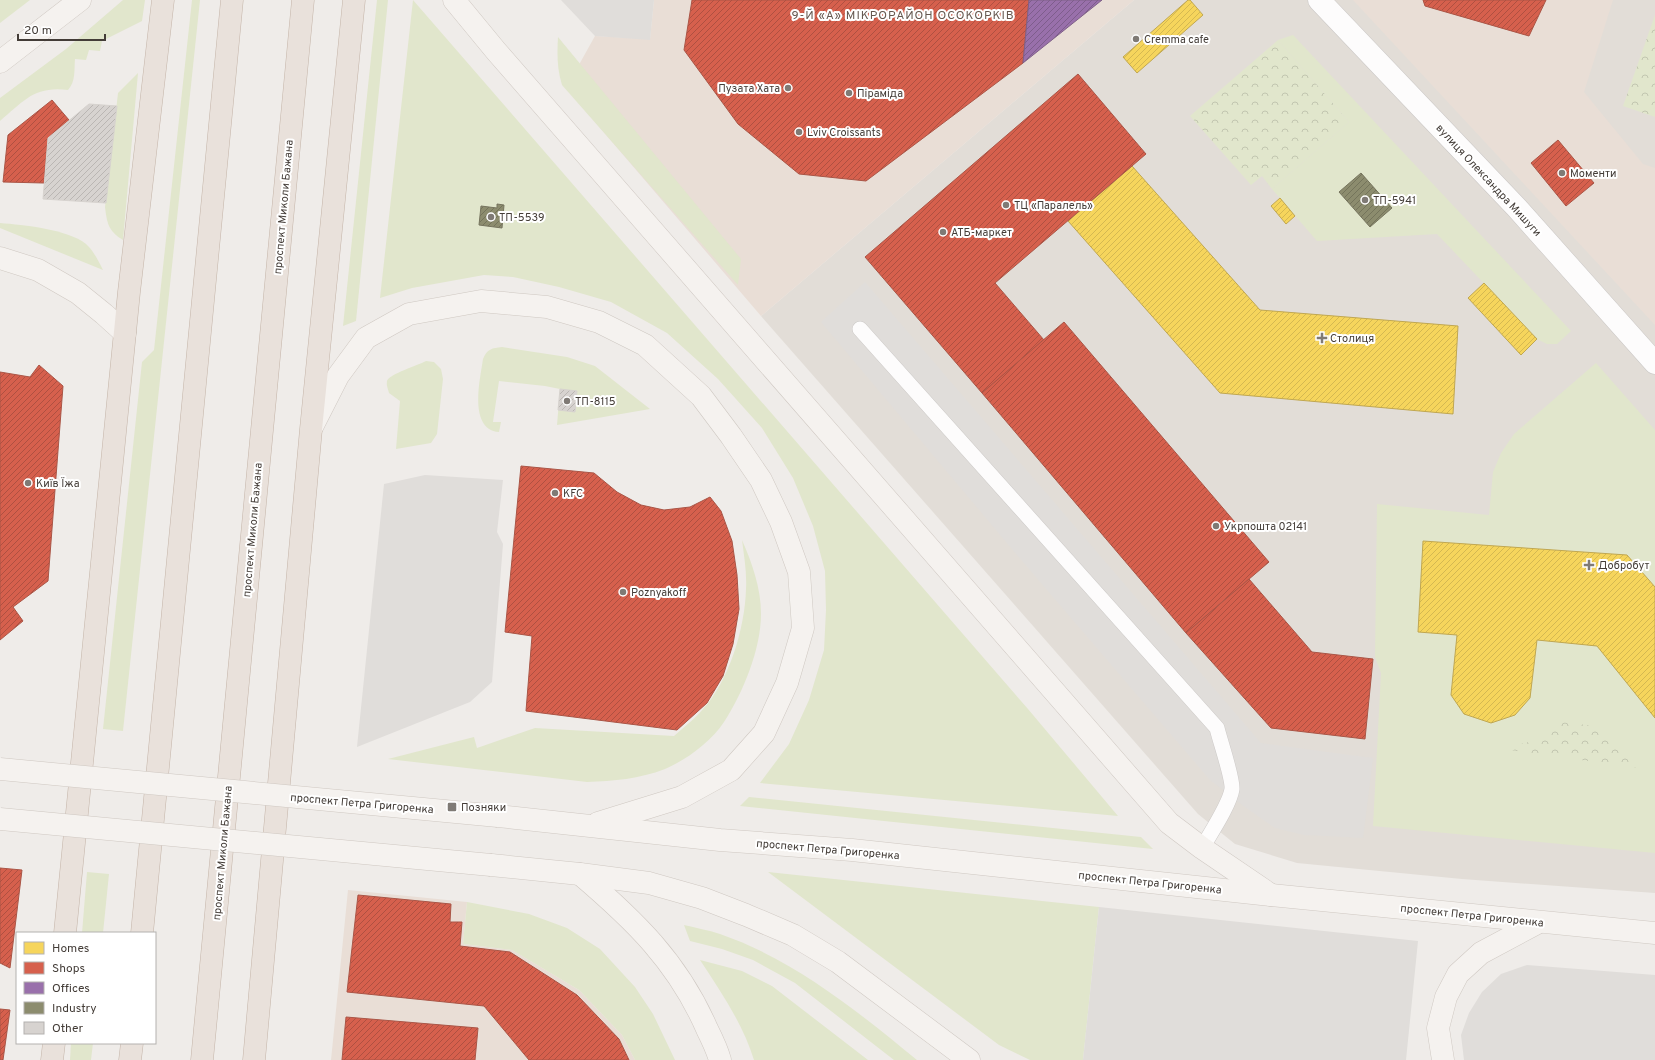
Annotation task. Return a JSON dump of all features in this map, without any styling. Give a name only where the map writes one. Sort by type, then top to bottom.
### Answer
[{"type":"highway","points":[[65,932],[125,333],[163,0]]},
{"type":"highway","points":[[142,932],[232,0]]},
{"type":"highway","name":"проспект Миколи Бажана","points":[[202,1060],[303,0]]},
{"type":"highway","points":[[254,1060],[311,429],[354,0]]},
{"type":"highway","points":[[52,1060],[54,1044]]},
{"type":"highway","points":[[130,1060],[132,1044]]},
{"type":"street","points":[[0,62],[80,0]]},
{"type":"street","points":[[454,0],[1158,811],[1169,823],[1202,848],[1271,895]]},
{"type":"street","name":"вулиця Олександра Мишуги","points":[[1319,0],[1517,208],[1655,363]]},
{"type":"street","points":[[0,258],[38,270],[65,285],[104,314],[125,333]]},
{"type":"street","points":[[311,429],[338,376],[366,338],[409,314],[482,301],[547,307],[600,322],[645,345],[701,396],[731,436],[761,480],[781,522],[799,572],[803,628],[787,683],[764,733],[731,770],[682,797],[591,826]]},
{"type":"street","name":"проспект Петра Григоренка","points":[[0,768],[498,816],[720,840],[868,852],[1271,895],[1655,933]]},
{"type":"street","points":[[0,819],[492,865],[649,883],[702,898],[793,935],[838,962],[969,1060]]},
{"type":"street","points":[[580,874],[622,910],[657,947],[680,978],[700,1012],[720,1060]]},
{"type":"street","points":[[1443,1060],[1438,1028],[1446,997],[1458,974],[1481,953],[1539,922]]},
{"type":"lane","points":[[860,329],[1217,728],[1232,789],[1223,810],[1202,848]]},
{"type":"shaded area","points":[[561,0],[654,0],[650,40],[595,36]]},
{"type":"shaded area","points":[[654,0],[1134,0],[761,316],[566,88],[595,36],[650,39]]},
{"type":"shaded area","points":[[1134,0],[1655,0],[1655,893],[1462,879],[1297,863],[1235,844],[1198,814],[761,316]]},
{"type":"shaded area","points":[[1353,0],[1613,0],[1584,92],[1643,164],[1655,168],[1655,325]]},
{"type":"shaded area","points":[[865,282],[1261,743],[1373,758],[1363,838],[1304,835],[1275,828],[1210,780],[1017,555],[821,322]]},
{"type":"shaded area","points":[[425,475],[503,480],[497,532],[503,544],[492,682],[470,702],[357,747],[384,484]]},
{"type":"shaded area","points":[[348,890],[467,902],[463,944],[512,950],[579,990],[622,1035],[635,1060],[331,1060]]},
{"type":"shaded area","points":[[1099,907],[1418,941],[1406,1060],[1083,1060]]},
{"type":"shaded area","points":[[1527,965],[1655,975],[1655,1060],[1464,1060],[1461,1035],[1469,1013],[1482,992],[1501,974]]},
{"type":"green space","points":[[0,0],[30,0],[0,23]]},
{"type":"green space","points":[[123,0],[145,0],[142,21],[102,41],[100,51],[89,50],[86,60],[75,59],[73,79],[71,87],[68,90],[46,90],[30,96],[0,121],[0,98],[66,49]]},
{"type":"green space","points":[[192,0],[200,0],[123,731],[103,729],[142,362],[154,350]]},
{"type":"green space","points":[[377,0],[388,0],[356,321],[343,326]]},
{"type":"green space","points":[[413,0],[1028,709],[1118,816],[760,783],[789,744],[809,700],[824,650],[826,610],[825,571],[813,526],[793,478],[762,428],[718,379],[667,333],[611,302],[559,287],[513,277],[484,275],[412,288],[380,298]]},
{"type":"green space","points":[[1655,15],[1655,117],[1623,106]]},
{"type":"green space","points":[[1293,35],[1571,331],[1557,344],[1547,344],[1537,339],[1437,234],[1317,241],[1272,189],[1349,122],[1278,40]]},
{"type":"green space","points":[[558,37],[741,259],[738,285],[562,85],[558,61]]},
{"type":"green space","points":[[1278,40],[1349,122],[1272,189],[1262,176],[1251,185],[1190,116]]},
{"type":"green space","points":[[138,73],[123,240],[111,230],[105,207],[118,93]]},
{"type":"green space","points":[[0,223],[57,231],[78,239],[91,249],[103,270],[0,228]]},
{"type":"green space","points":[[502,347],[567,357],[595,366],[650,409],[557,425],[560,389],[499,381],[493,422],[501,422],[499,432],[489,429],[483,422],[478,402],[483,359],[488,351]]},
{"type":"green space","points":[[426,361],[434,362],[441,369],[443,379],[437,434],[431,443],[396,449],[400,401],[389,393],[387,381],[393,375]]},
{"type":"green space","points":[[1596,363],[1655,430],[1655,853],[1373,826],[1381,673],[1375,657],[1377,504],[1489,515],[1493,472],[1501,453],[1514,434]]},
{"type":"green space","points":[[742,540],[755,576],[761,604],[758,642],[750,670],[738,698],[724,722],[712,737],[698,750],[681,761],[665,769],[646,775],[617,780],[587,782],[388,759],[474,737],[477,748],[535,728],[674,736],[703,709],[712,697],[721,684],[734,653],[743,620],[745,604],[746,577]]},
{"type":"green space","points":[[1562,722],[1603,727],[1645,769],[1503,749],[1546,737]]},
{"type":"green space","points":[[749,797],[1141,837],[1153,849],[740,806]]},
{"type":"green space","points":[[87,872],[109,874],[103,932],[82,932]]},
{"type":"green space","points":[[768,872],[1099,907],[1083,1060],[1030,1060],[999,1045]]},
{"type":"green space","points":[[467,902],[529,914],[567,928],[600,949],[635,987],[653,1014],[675,1060],[635,1060],[622,1035],[579,990],[512,950],[463,944]]},
{"type":"green space","points":[[684,925],[716,933],[748,945],[799,972],[848,1005],[917,1060],[894,1060],[795,983],[753,960],[722,949],[690,941]]},
{"type":"green space","points":[[700,960],[742,971],[772,986],[868,1060],[754,1060],[738,1021]]},
{"type":"green space","points":[[71,1044],[93,1044],[91,1060],[70,1060]]},
{"type":"building: Homes","points":[[1188,0],[1190,0],[1203,15],[1137,73],[1123,57]]},
{"type":"building: Homes","points":[[1132,166],[1260,310],[1458,326],[1453,414],[1220,393],[1068,221]]},
{"type":"building: Homes","points":[[1280,198],[1295,216],[1286,224],[1271,206]]},
{"type":"building: Homes","points":[[1484,283],[1537,339],[1521,355],[1468,298]]},
{"type":"building: Homes","points":[[1423,541],[1627,555],[1655,587],[1655,718],[1597,646],[1537,640],[1530,698],[1515,715],[1491,723],[1464,714],[1451,695],[1457,635],[1418,632]]},
{"type":"building: Shops","name":"Піраміда","points":[[692,0],[1029,0],[1023,63],[866,181],[799,174],[738,124],[684,50]]},
{"type":"building: Shops","points":[[1423,0],[1546,0],[1529,36],[1425,6]]},
{"type":"building: Shops","name":"ТЦ «Паралель»","points":[[1078,74],[1146,154],[995,283],[1044,340],[982,393],[865,257]]},
{"type":"building: Shops","points":[[52,100],[69,120],[48,138],[44,183],[3,182],[8,135]]},
{"type":"building: Shops","name":"Моменти","points":[[1558,140],[1594,183],[1566,206],[1531,163]]},
{"type":"building: Shops","points":[[1064,322],[1269,562],[1186,633],[982,393]]},
{"type":"building: Shops","name":"Київ Їжа","points":[[39,365],[63,386],[48,581],[13,607],[23,621],[0,640],[0,372],[30,377]]},
{"type":"building: Shops","name":"Poznyakoff","points":[[521,466],[594,473],[617,492],[641,505],[664,510],[690,507],[710,497],[721,511],[732,541],[737,575],[739,609],[733,644],[723,676],[707,703],[677,730],[526,711],[532,636],[505,632]]},
{"type":"building: Shops","points":[[1249,579],[1312,652],[1373,659],[1365,739],[1271,728],[1186,633]]},
{"type":"building: Shops","points":[[0,868],[22,870],[10,968],[0,963]]},
{"type":"building: Shops","points":[[358,895],[451,904],[450,922],[462,922],[460,946],[510,952],[577,995],[619,1039],[629,1060],[529,1060],[484,1006],[347,992]]},
{"type":"building: Shops","points":[[0,1009],[10,1010],[3,1060],[0,1060]]},
{"type":"building: Shops","points":[[346,1017],[478,1028],[475,1060],[342,1060]]},
{"type":"building: Offices","points":[[1029,0],[1102,0],[1023,63]]},
{"type":"building: Industry","name":"ТП-5941","points":[[1361,173],[1392,208],[1370,227],[1339,192]]},
{"type":"building: Industry","name":"ТП-5539","points":[[497,204],[504,205],[502,228],[479,225],[481,206],[497,208]]},
{"type":"building: Other","points":[[89,104],[117,106],[106,203],[43,199],[48,138]]},
{"type":"building: Other","name":"ТП-8115","points":[[560,389],[577,391],[575,412],[558,410]]},
{"type":"place","name":"Cremma cafe","points":[[1136,39]]},
{"type":"place","name":"Пузата Хата","points":[[788,88]]},
{"type":"place","name":"Піраміда","points":[[849,93]]},
{"type":"place","name":"Lviv Croissants","points":[[799,132]]},
{"type":"place","name":"Моменти","points":[[1562,173]]},
{"type":"place","name":"ТП-5941","points":[[1365,200]]},
{"type":"place","name":"ТЦ «Паралель»","points":[[1006,205]]},
{"type":"place","name":"ТП-5539","points":[[491,217]]},
{"type":"place","name":"АТБ-маркет","points":[[943,232]]},
{"type":"place","name":"Столиця","points":[[1322,338]]},
{"type":"place","name":"ТП-8115","points":[[567,401]]},
{"type":"place","name":"Київ Їжа","points":[[28,483]]},
{"type":"place","name":"KFC","points":[[555,493]]},
{"type":"place","name":"Укрпошта 02141","points":[[1216,526]]},
{"type":"place","name":"Добробут","points":[[1589,565]]},
{"type":"place","name":"Poznyakoff","points":[[623,592]]},
{"type":"place","name":"Позняки","points":[[452,807]]},
{"type":"district","name":"9-Й «А» МІКРОРАЙОН ОСОКОРКІВ","points":[[903,15]]}]
